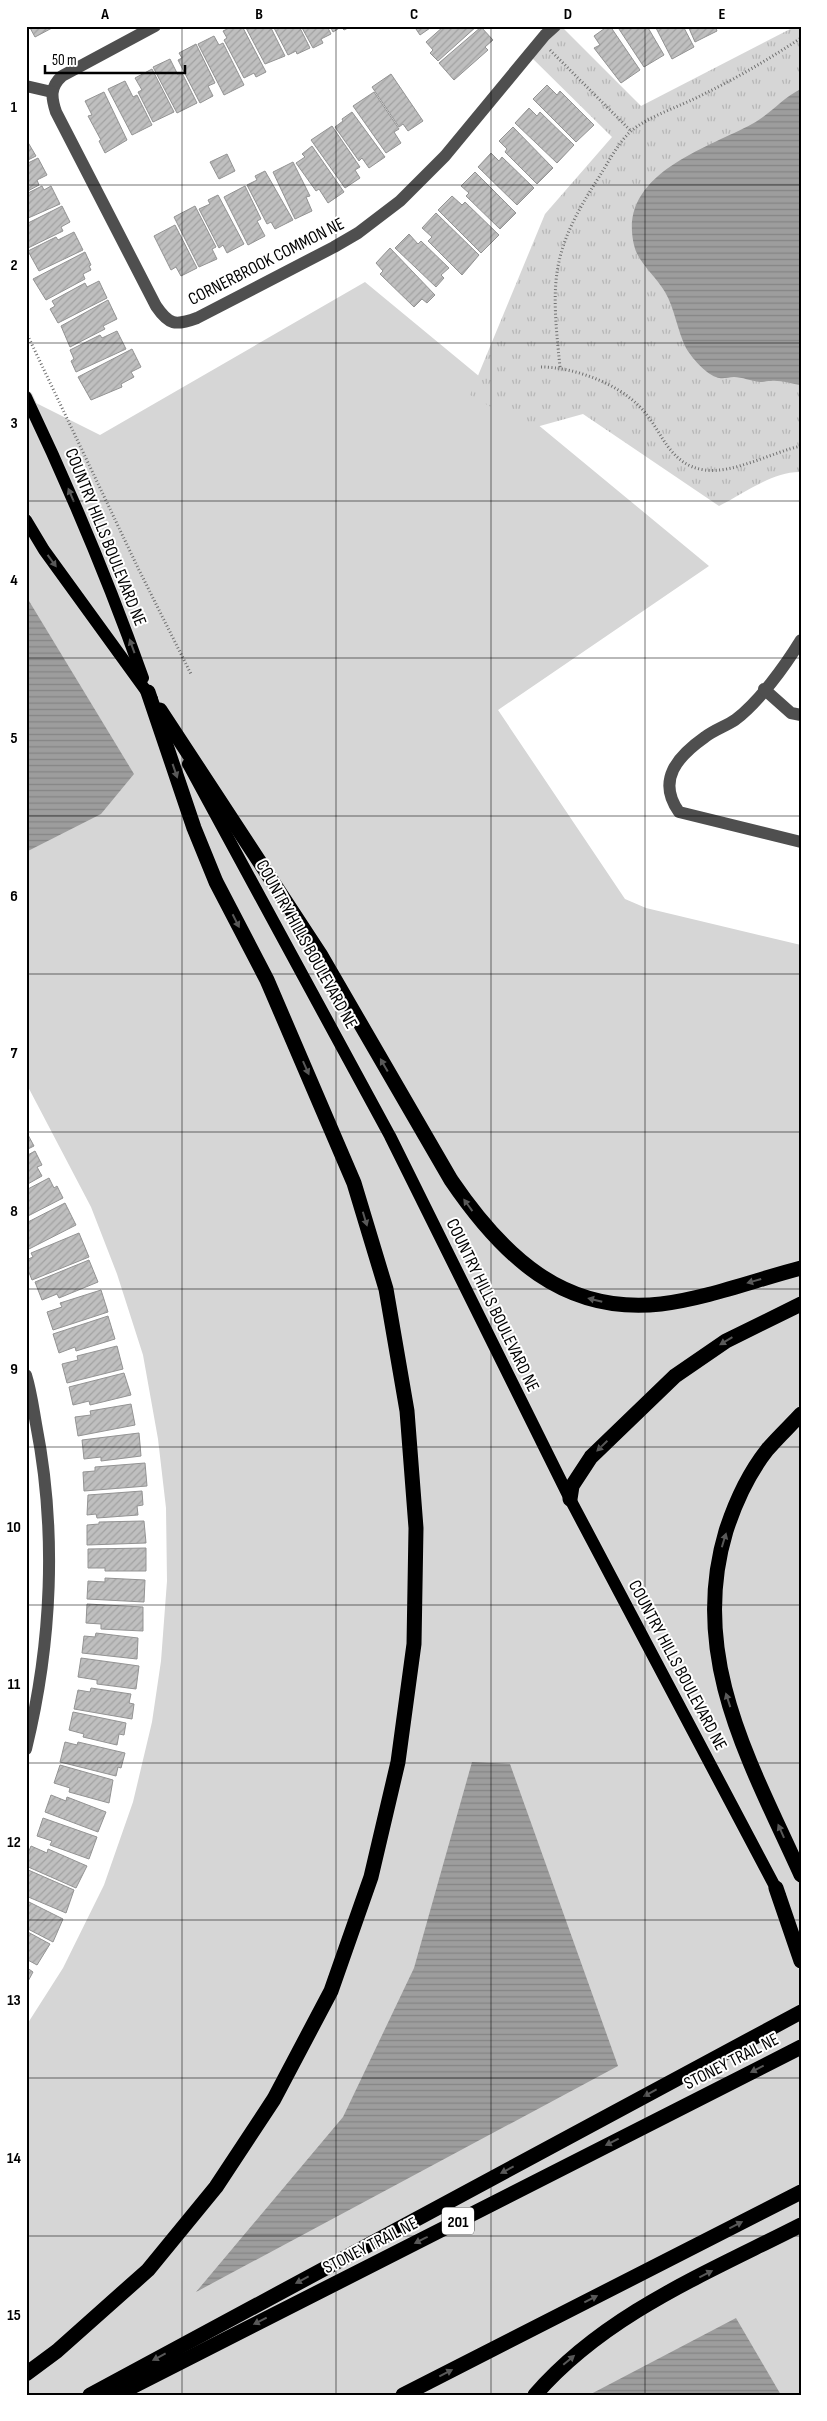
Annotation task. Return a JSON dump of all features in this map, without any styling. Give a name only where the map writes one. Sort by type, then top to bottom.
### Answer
[{"type":"highway","points":[[148,692],[320,954],[451,1180],[476,1215],[498,1240],[525,1265],[548,1282],[574,1295],[612,1304],[635,1305],[692,1298],[801,1268]]},
{"type":"highway","points":[[26,2374],[56,2351],[148,2270],[216,2188],[274,2099],[331,1991],[371,1877],[398,1762],[414,1644],[416,1528],[408,1411],[386,1289],[354,1183],[267,980],[216,882],[194,828],[148,692]]},
{"type":"highway","points":[[570,1499],[572,1486],[590,1457],[675,1376],[726,1341],[801,1304]]},
{"type":"highway","points":[[801,1414],[767,1451],[746,1484],[731,1517],[720,1553],[715,1596],[715,1634],[724,1689],[743,1746],[801,1875]]},
{"type":"highway","points":[[776,1888],[801,1961]]},
{"type":"highway","points":[[90,2395],[801,2012]]},
{"type":"highway","name":"STONEY TRAIL NE","points":[[116,2395],[801,2047]]},
{"type":"highway","points":[[403,2395],[801,2192]]},
{"type":"highway","points":[[535,2395],[554,2372],[603,2332],[656,2299],[801,2225]]},
{"type":"main road","name":"COUNTRY HILLS BOULEVARD NE","points":[[26,397],[54,455],[114,595],[148,692]]},
{"type":"main road","name":"COUNTRY HILLS BOULEVARD NE","points":[[26,520],[44,550],[148,692],[390,1136],[570,1499],[801,1936]]},
{"type":"street","points":[[26,86],[52,92],[54,83],[75,67],[155,26]]},
{"type":"street","name":"CORNERBROOK COMMON NE","points":[[52,92],[56,112],[156,306],[163,317],[173,323],[184,323],[334,247],[377,219],[400,201],[445,156],[544,32]]},
{"type":"street","points":[[801,640],[787,664],[735,719],[705,736],[681,757],[670,776],[668,789],[672,802],[679,812],[801,842]]},
{"type":"street","points":[[764,689],[792,713],[801,715]]},
{"type":"street","points":[[26,1375],[40,1445],[48,1513],[49,1584],[46,1646],[26,1748]]},
{"type":"path","points":[[544,32],[631,131]]},
{"type":"path","points":[[560,367],[554,291],[555,271],[561,248],[568,228],[581,204],[631,131],[732,80],[801,38]]},
{"type":"path","points":[[26,332],[129,550],[191,674]]},
{"type":"path","points":[[541,368],[560,367],[577,371],[628,398],[639,406],[676,457],[691,467],[720,470],[801,446]]},
{"type":"green space","points":[[561,26],[641,106],[796,26],[801,26],[801,472],[780,475],[769,479],[719,506],[583,414],[529,429],[470,395],[545,214],[612,137],[529,55]]},
{"type":"green space","points":[[365,282],[709,566],[498,710],[625,899],[646,908],[801,945],[801,2395],[26,2395],[26,2026],[63,1968],[104,1885],[133,1802],[152,1722],[161,1661],[167,1581],[166,1508],[158,1439],[143,1355],[117,1274],[91,1207],[26,1083],[26,398],[100,435]]},
{"type":"shaded area","points":[[801,89],[801,385],[778,381],[760,382],[737,377],[718,378],[703,369],[686,348],[668,299],[661,286],[636,252],[632,220],[639,200],[652,182],[669,167],[759,120]]},
{"type":"shaded area","points":[[26,596],[134,774],[101,814],[26,852]]},
{"type":"shaded area","points":[[472,1762],[510,1764],[618,2066],[196,2292],[343,2117],[414,1968]]},
{"type":"shaded area","points":[[736,2318],[781,2395],[589,2395]]},
{"type":"building","points":[[29,26],[51,26],[52,28],[35,37]]},
{"type":"building","points":[[233,26],[242,26],[266,72],[256,77],[254,73],[244,78],[224,40],[227,38],[223,31]]},
{"type":"building","points":[[245,26],[270,26],[285,56],[265,64]]},
{"type":"building","points":[[273,26],[299,26],[310,48],[297,54],[296,51],[288,55]]},
{"type":"building","points":[[301,26],[327,26],[331,34],[321,39],[323,43],[313,48]]},
{"type":"building","points":[[330,26],[352,26],[344,30],[341,27],[333,32]]},
{"type":"building","points":[[414,26],[433,26],[420,35]]},
{"type":"building","points":[[444,26],[477,26],[438,61],[430,53],[433,50],[426,42]]},
{"type":"building","points":[[610,26],[640,70],[621,83],[594,48],[600,45],[594,36]]},
{"type":"building","points":[[617,26],[647,26],[664,55],[644,67]]},
{"type":"building","points":[[655,26],[683,26],[694,47],[672,59]]},
{"type":"building","points":[[688,26],[715,26],[717,31],[695,42]]},
{"type":"building","points":[[481,27],[493,40],[485,47],[488,50],[454,80],[439,63]]},
{"type":"building","points":[[214,36],[219,45],[223,43],[244,85],[224,95],[198,44]]},
{"type":"building","points":[[196,44],[215,83],[208,86],[213,96],[200,103],[178,60],[182,58],[179,53]]},
{"type":"building","points":[[170,59],[178,75],[182,73],[197,103],[177,113],[153,67]]},
{"type":"building","points":[[152,69],[174,112],[153,122],[138,92],[142,90],[135,78]]},
{"type":"building","points":[[391,74],[423,121],[408,131],[403,124],[399,127],[372,87]]},
{"type":"building","points":[[125,81],[133,97],[137,95],[152,125],[132,135],[108,89]]},
{"type":"building","points":[[547,85],[557,95],[560,91],[594,125],[576,142],[533,99]]},
{"type":"building","points":[[104,92],[127,140],[105,153],[99,141],[101,140],[88,116],[92,115],[85,101]]},
{"type":"building","points":[[374,92],[399,129],[394,132],[401,143],[386,153],[353,106]]},
{"type":"building","points":[[529,108],[537,116],[540,112],[574,145],[557,163],[515,123]]},
{"type":"building","points":[[352,112],[385,157],[369,168],[362,158],[359,161],[335,127]]},
{"type":"building","points":[[332,126],[360,167],[355,170],[360,178],[345,188],[311,140]]},
{"type":"building","points":[[513,127],[553,168],[537,184],[505,152],[507,149],[499,141]]},
{"type":"building","points":[[26,139],[36,156],[26,161]]},
{"type":"building","points":[[312,146],[344,192],[328,203],[319,189],[316,191],[296,163],[305,157],[302,154]]},
{"type":"building","points":[[491,153],[499,161],[502,157],[534,188],[517,205],[478,167]]},
{"type":"building","points":[[227,154],[235,171],[219,179],[210,162]]},
{"type":"building","points":[[38,158],[47,175],[37,180],[39,185],[26,192],[26,164]]},
{"type":"building","points":[[293,162],[310,196],[306,197],[312,211],[295,219],[273,172]]},
{"type":"building","points":[[265,171],[293,220],[275,229],[271,222],[267,224],[247,185],[257,180],[255,176]]},
{"type":"building","points":[[475,172],[516,213],[500,229],[466,196],[469,193],[461,186]]},
{"type":"building","points":[[42,186],[44,190],[51,186],[60,204],[26,219],[26,194]]},
{"type":"building","points":[[245,186],[261,219],[257,221],[265,236],[248,245],[224,197]]},
{"type":"building","points":[[218,195],[244,244],[227,253],[223,245],[219,248],[199,209],[210,204],[208,200]]},
{"type":"building","points":[[452,196],[462,205],[465,202],[499,235],[481,253],[438,210]]},
{"type":"building","points":[[62,206],[70,222],[61,227],[63,231],[26,249],[26,224]]},
{"type":"building","points":[[195,206],[216,247],[212,249],[217,259],[199,267],[174,217]]},
{"type":"building","points":[[436,213],[479,255],[462,275],[428,241],[432,237],[422,228]]},
{"type":"building","points":[[175,225],[197,268],[181,276],[176,267],[171,270],[154,236]]},
{"type":"building","points":[[74,232],[83,250],[39,271],[28,251],[56,237],[58,240]]},
{"type":"building","points":[[409,234],[418,244],[421,241],[449,268],[441,275],[444,278],[436,287],[395,248]]},
{"type":"building","points":[[390,248],[435,295],[427,303],[422,299],[414,307],[380,274],[383,271],[376,263]]},
{"type":"building","points":[[85,252],[91,265],[89,266],[91,270],[83,274],[85,279],[46,300],[33,279]]},
{"type":"building","points":[[99,281],[107,298],[58,323],[50,309],[55,306],[52,301],[85,283],[87,287]]},
{"type":"building","points":[[108,300],[117,319],[103,326],[105,329],[70,347],[61,326]]},
{"type":"building","points":[[117,331],[126,349],[76,372],[71,361],[74,359],[70,350],[100,335],[102,338]]},
{"type":"building","points":[[132,349],[141,367],[131,372],[134,377],[121,384],[122,387],[91,400],[78,377]]},
{"type":"building","points":[[26,1134],[34,1146],[26,1150]]},
{"type":"building","points":[[35,1151],[42,1165],[37,1167],[42,1176],[26,1185],[26,1156]]},
{"type":"building","points":[[49,1178],[54,1188],[57,1186],[63,1198],[26,1217],[26,1190]]},
{"type":"building","points":[[65,1203],[76,1225],[29,1249],[26,1243],[26,1223]]},
{"type":"building","points":[[79,1233],[89,1257],[32,1280],[26,1265],[26,1260],[33,1257],[31,1253]]},
{"type":"building","points":[[89,1260],[98,1282],[59,1298],[57,1294],[42,1300],[35,1282]]},
{"type":"building","points":[[101,1290],[108,1312],[53,1330],[47,1312],[62,1307],[60,1303]]},
{"type":"building","points":[[108,1316],[115,1339],[76,1351],[75,1347],[59,1353],[53,1334]]},
{"type":"building","points":[[117,1346],[123,1369],[67,1383],[62,1364],[78,1360],[77,1356]]},
{"type":"building","points":[[124,1373],[131,1395],[90,1405],[89,1401],[73,1405],[69,1387]]},
{"type":"building","points":[[131,1404],[135,1425],[78,1436],[75,1417],[91,1415],[90,1411]]},
{"type":"building","points":[[139,1433],[141,1456],[101,1461],[101,1457],[84,1459],[82,1440]]},
{"type":"building","points":[[145,1463],[147,1486],[84,1491],[83,1472],[95,1471],[95,1467]]},
{"type":"building","points":[[142,1491],[143,1505],[137,1506],[138,1515],[97,1518],[96,1514],[87,1515],[88,1495]]},
{"type":"building","points":[[144,1521],[146,1543],[87,1545],[87,1525],[99,1524],[99,1522]]},
{"type":"building","points":[[146,1548],[146,1571],[105,1571],[105,1568],[88,1568],[88,1549]]},
{"type":"building","points":[[105,1578],[145,1580],[144,1602],[87,1599],[88,1581],[105,1582]]},
{"type":"building","points":[[87,1604],[143,1607],[143,1631],[101,1629],[101,1624],[86,1623]]},
{"type":"building","points":[[96,1633],[138,1638],[137,1659],[82,1653],[84,1636],[95,1637]]},
{"type":"building","points":[[81,1658],[139,1666],[136,1689],[97,1684],[97,1680],[78,1677]]},
{"type":"building","points":[[91,1688],[131,1694],[129,1703],[134,1704],[132,1719],[74,1709],[78,1690],[90,1692]]},
{"type":"building","points":[[73,1712],[126,1723],[124,1735],[119,1734],[117,1745],[83,1737],[84,1734],[69,1730]]},
{"type":"building","points":[[65,1742],[77,1745],[78,1742],[125,1753],[121,1768],[118,1767],[116,1776],[60,1762]]},
{"type":"building","points":[[60,1765],[113,1780],[109,1803],[69,1792],[70,1788],[54,1783]]},
{"type":"building","points":[[51,1795],[66,1801],[67,1797],[106,1812],[98,1832],[45,1812]]},
{"type":"building","points":[[43,1818],[97,1837],[89,1859],[50,1845],[52,1841],[37,1836]]},
{"type":"building","points":[[31,1846],[47,1853],[48,1849],[87,1866],[76,1888],[26,1866],[26,1858]]},
{"type":"building","points":[[26,1869],[74,1890],[66,1913],[26,1896],[28,1891],[26,1890]]},
{"type":"building","points":[[29,1902],[63,1919],[53,1942],[26,1928],[26,1905]]},
{"type":"building","points":[[26,1931],[50,1944],[37,1965],[26,1959]]},
{"type":"building","points":[[26,1967],[33,1972],[26,1985]]}]
